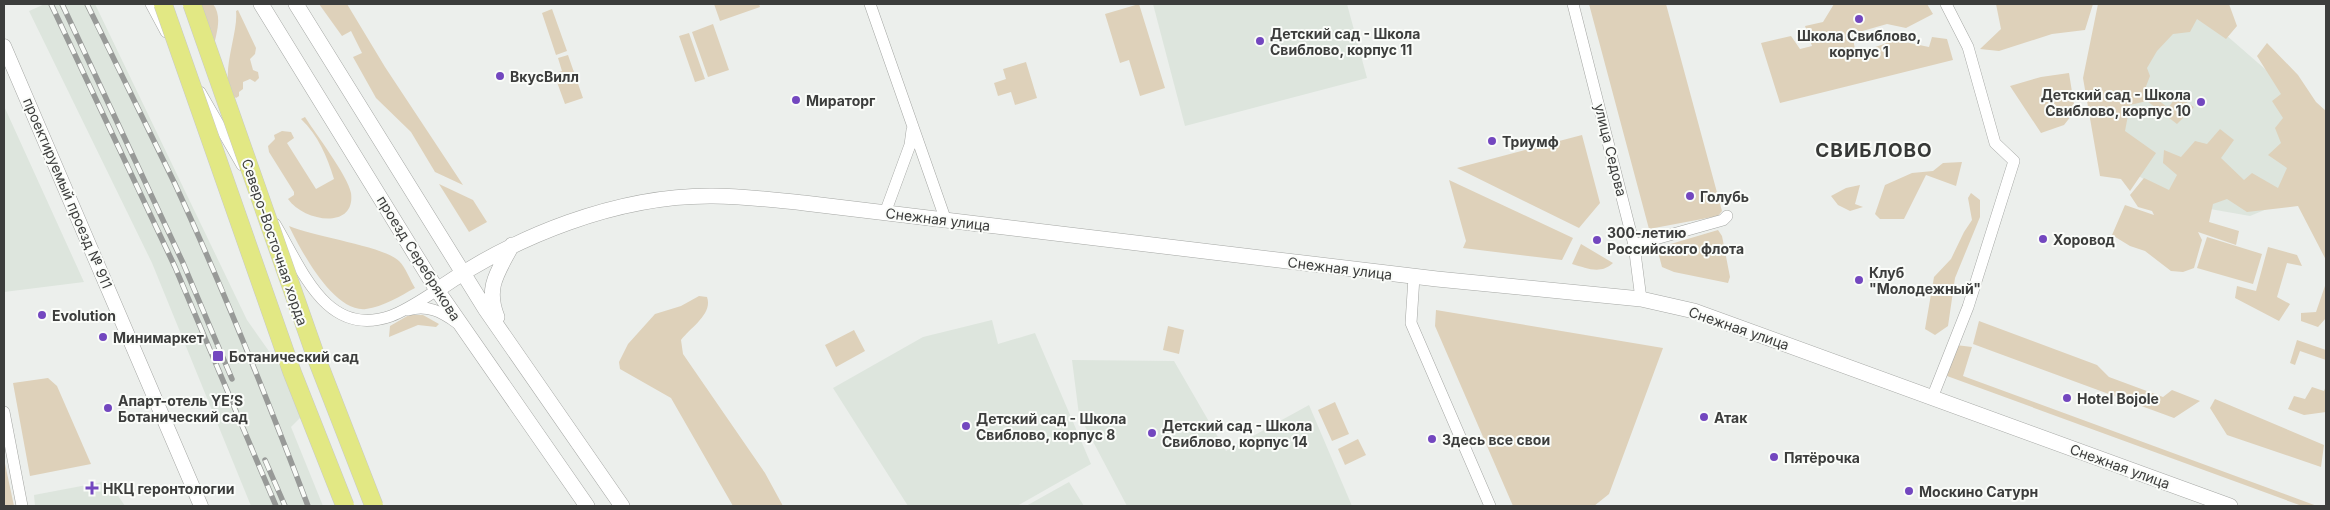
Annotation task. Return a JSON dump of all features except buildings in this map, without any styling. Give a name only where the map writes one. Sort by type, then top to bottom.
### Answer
[{"type":"main road","name":"Северо-Восточная хорда","points":[[163,4],[292,372],[345,506]]},
{"type":"main road","name":"Северо-Восточная хорда","points":[[192,4],[316,357],[374,506]]},
{"type":"main road","name":"проезд Серебрякова","points":[[261,4],[437,290],[587,506]]},
{"type":"main road","points":[[296,4],[506,340],[622,506]]},
{"type":"main road","name":"Снежная улица","points":[[437,290],[463,272],[512,245],[560,225],[612,210],[712,196],[747,197],[1414,277],[1641,299],[1694,312],[2230,506]]},
{"type":"main road","points":[[506,340],[491,297],[496,276],[512,245]]},
{"type":"main road","points":[[567,479],[581,506]]},
{"type":"street","points":[[151,4],[276,225],[323,302],[335,312],[351,319],[366,320],[392,316],[417,308],[430,308],[439,311],[460,325]]},
{"type":"street","points":[[870,4],[946,220]]},
{"type":"street","name":"улица Седова","points":[[1572,4],[1634,245],[1641,299]]},
{"type":"street","points":[[1932,398],[1968,307],[2014,161],[1995,143],[1968,47],[1946,4]]},
{"type":"street","name":"проектируемый проезд № 911","points":[[4,46],[201,506]]},
{"type":"street","points":[[885,213],[910,145],[912,126]]},
{"type":"street","points":[[1634,245],[1723,220],[1728,216]]},
{"type":"street","points":[[1414,277],[1411,323],[1490,506]]},
{"type":"street","points":[[392,316],[437,290]]},
{"type":"street","points":[[4,412],[22,506]]},
{"type":"shaded area","points":[[45,4],[95,4],[247,320],[278,364],[314,404],[291,427],[323,506],[251,506],[152,263],[29,11]]},
{"type":"shaded area","points":[[183,4],[213,4],[218,14],[218,20],[213,50],[204,27],[207,19],[199,7],[188,9]]},
{"type":"shaded area","points":[[319,4],[347,4],[385,67],[463,185],[435,172],[411,132],[376,98],[353,57],[362,53],[351,31],[342,36]]},
{"type":"shaded area","points":[[714,4],[759,4],[760,7],[720,21]]},
{"type":"shaded area","points":[[1139,4],[1165,88],[1140,96],[1129,60],[1120,63],[1105,14]]},
{"type":"shaded area","name":"Детский сад - Школа Свиблово, корпус 11","points":[[1153,4],[1347,4],[1367,78],[1185,126]]},
{"type":"shaded area","points":[[1589,4],[1666,4],[1722,211],[1718,216],[1649,229]]},
{"type":"shaded area","points":[[1834,4],[1927,4],[1933,14],[1906,28],[1887,24],[1852,34],[1856,54],[1895,40],[1929,47],[1932,37],[1947,39],[1953,60],[1780,103],[1761,43],[1791,36],[1800,49],[1812,46],[1805,26],[1823,22]]},
{"type":"shaded area","points":[[1996,4],[2093,4],[2085,30],[2052,34],[1999,51],[1980,49],[2001,29]]},
{"type":"shaded area","points":[[2098,4],[2229,4],[2237,26],[2226,39],[2197,19],[2190,32],[2173,34],[2157,51],[2147,68],[2150,76],[2145,89],[2168,108],[2177,96],[2194,107],[2177,124],[2147,101],[2130,105],[2125,131],[2156,153],[2130,191],[2121,179],[2100,176],[2083,78]]},
{"type":"shaded area","points":[[552,9],[567,51],[556,55],[542,13]]},
{"type":"shaded area","points":[[238,10],[256,48],[255,54],[250,59],[253,70],[258,72],[259,78],[255,82],[250,79],[243,82],[243,89],[236,98],[230,91],[228,70],[236,11]]},
{"type":"shaded area","name":"Детский сад - Школа Свиблово, корпус 10","points":[[2203,15],[2288,89],[2295,168],[2267,209],[2250,216],[2193,206],[2131,172],[2108,121],[2117,29]]},
{"type":"shaded area","points":[[713,24],[729,70],[708,77],[692,32]]},
{"type":"shaded area","points":[[689,33],[705,79],[695,82],[679,36]]},
{"type":"shaded area","points":[[2267,43],[2298,75],[2316,102],[2326,111],[2326,260],[2298,206],[2247,212],[2227,199],[2213,204],[2209,222],[2239,231],[2236,245],[2198,232],[2202,240],[2194,268],[2183,272],[2171,271],[2145,251],[2130,246],[2112,235],[2125,205],[2154,215],[2152,211],[2138,207],[2130,195],[2144,178],[2169,190],[2177,175],[2163,163],[2164,150],[2181,157],[2195,141],[2207,144],[2220,129],[2234,140],[2221,158],[2244,180],[2252,173],[2278,188],[2287,168],[2268,155],[2281,143],[2275,128],[2283,118],[2272,101],[2281,94],[2257,56]]},
{"type":"shaded area","points":[[568,55],[583,98],[565,104],[554,74],[562,71],[558,58]]},
{"type":"shaded area","points":[[1026,62],[1037,98],[1015,105],[1011,92],[998,96],[994,83],[1006,79],[1003,69]]},
{"type":"shaded area","points":[[2069,73],[2075,111],[2064,125],[2041,133],[2010,86],[2041,77]]},
{"type":"shaded area","points":[[4,106],[84,282],[4,292]]},
{"type":"shaded area","points":[[305,117],[349,186],[351,193],[350,205],[346,213],[337,217],[316,217],[296,207],[288,199],[294,195],[294,192],[269,152],[268,146],[275,139],[274,135],[282,131],[291,132],[294,138],[287,143],[316,189],[334,179],[321,146],[301,119]]},
{"type":"shaded area","points":[[1582,135],[1600,203],[1579,228],[1457,168]]},
{"type":"shaded area","points":[[1962,162],[1956,186],[1926,175],[1904,219],[1880,219],[1875,214],[1885,185],[1912,173],[1933,171],[1943,163]]},
{"type":"shaded area","points":[[1449,180],[1573,238],[1562,260],[1463,248],[1466,241]]},
{"type":"shaded area","points":[[439,184],[473,200],[487,222],[469,232]]},
{"type":"shaded area","points":[[1860,185],[1855,204],[1863,207],[1850,211],[1838,205],[1831,196],[1846,188]]},
{"type":"shaded area","points":[[1971,193],[1980,200],[1980,217],[1955,278],[1948,326],[1935,335],[1925,329],[1934,277],[1951,259],[1972,220],[1968,198]]},
{"type":"shaded area","points":[[289,226],[364,246],[391,256],[399,261],[415,288],[379,306],[366,309],[354,308],[342,301],[320,278]]},
{"type":"shaded area","points":[[1718,230],[1722,236],[1730,277],[1728,283],[1674,272],[1662,267],[1657,248]]},
{"type":"shaded area","points":[[2207,237],[2262,254],[2253,284],[2197,268]]},
{"type":"shaded area","points":[[1581,244],[1613,263],[1608,267],[1598,270],[1572,264]]},
{"type":"shaded area","points":[[2268,247],[2297,255],[2302,266],[2287,263],[2277,297],[2290,304],[2279,321],[2235,298],[2237,286],[2256,291]]},
{"type":"shaded area","points":[[2326,283],[2326,318],[2318,327],[2301,321],[2301,313],[2316,312]]},
{"type":"shaded area","points":[[699,296],[707,297],[707,309],[700,320],[681,340],[683,354],[765,473],[783,506],[733,506],[671,398],[620,369],[619,362],[628,344],[655,314],[681,306]]},
{"type":"shaded area","points":[[1436,310],[1663,348],[1609,494],[1594,506],[1513,506],[1435,326]]},
{"type":"shaded area","points":[[409,315],[423,315],[439,324],[436,327],[418,325],[389,337],[390,326]]},
{"type":"shaded area","name":"Детский сад - Школа Свиблово, корпус 8","points":[[992,320],[998,344],[1035,333],[1091,464],[1017,506],[908,506],[833,388],[923,337]]},
{"type":"shaded area","points":[[1979,321],[2097,365],[2109,377],[2163,397],[2172,390],[2200,401],[2174,418],[1973,344]]},
{"type":"shaded area","points":[[1168,326],[1184,330],[1179,354],[1163,350]]},
{"type":"shaded area","points":[[854,330],[865,351],[836,367],[825,345]]},
{"type":"shaded area","points":[[2297,340],[2326,350],[2326,360],[2300,351],[2295,365],[2290,363]]},
{"type":"shaded area","points":[[1956,345],[1972,347],[1963,376],[2317,506],[2302,506],[1947,376]]},
{"type":"shaded area","name":"Детский сад - Школа Свиблово, корпус 14","points":[[1072,360],[1174,361],[1226,451],[1309,405],[1352,506],[1127,506],[1079,415]]},
{"type":"shaded area","points":[[48,378],[57,386],[91,464],[30,476],[13,383]]},
{"type":"shaded area","points":[[2326,386],[2326,412],[2304,415],[2288,409],[2294,396],[2305,399],[2312,387],[2324,391]]},
{"type":"shaded area","points":[[2215,399],[2324,445],[2321,467],[2227,435],[2210,408]]},
{"type":"shaded area","points":[[1335,402],[1349,434],[1332,441],[1318,410]]},
{"type":"shaded area","points":[[1358,439],[1366,455],[1345,465],[1338,449]]},
{"type":"shaded area","points":[[4,459],[14,506],[4,506]]},
{"type":"shaded area","name":"НКЦ геронтологии","points":[[108,481],[125,506],[35,506],[34,495]]},
{"type":"shaded area","points":[[1069,482],[1084,506],[1026,506]]},
{"type":"railway","points":[[51,4],[175,267],[276,506]]},
{"type":"railway","points":[[62,4],[183,263],[232,379]]},
{"type":"railway","points":[[87,4],[175,184],[211,264],[308,506]]},
{"type":"railway","points":[[265,460],[285,506]]},
{"type":"place","name":"Школа Свиблово, корпус 1","points":[[1859,19]]},
{"type":"place","name":"Детский сад - Школа Свиблово, корпус 11","points":[[1260,41]]},
{"type":"place","name":"ВкусВилл","points":[[500,76]]},
{"type":"place","name":"Мираторг","points":[[796,100]]},
{"type":"place","name":"Детский сад - Школа Свиблово, корпус 10","points":[[2201,102]]},
{"type":"place","name":"Триумф","points":[[1492,141]]},
{"type":"place","name":"Голубь","points":[[1690,196]]},
{"type":"place","name":"Хоровод","points":[[2043,239]]},
{"type":"place","name":"300-летию Российского флота","points":[[1597,240]]},
{"type":"place","name":"Клуб \"Молодежный\"","points":[[1859,280]]},
{"type":"place","name":"Evolution","points":[[42,315]]},
{"type":"place","name":"Минимаркет","points":[[103,337]]},
{"type":"place","name":"Ботанический сад","points":[[218,356]]},
{"type":"place","name":"Hotel Bojole","points":[[2067,398]]},
{"type":"place","name":"Апарт-отель YE’S Ботанический сад","points":[[108,408]]},
{"type":"place","name":"Атак","points":[[1704,417]]},
{"type":"place","name":"Детский сад - Школа Свиблово, корпус 8","points":[[966,426]]},
{"type":"place","name":"Детский сад - Школа Свиблово, корпус 14","points":[[1152,433]]},
{"type":"place","name":"Здесь все свои","points":[[1432,439]]},
{"type":"place","name":"Пятёрочка","points":[[1774,457]]},
{"type":"place","name":"НКЦ геронтологии","points":[[92,488]]},
{"type":"place","name":"Москино Сатурн","points":[[1909,491]]},
{"type":"district","name":"СВИБЛОВО","points":[[1874,150]]}]
